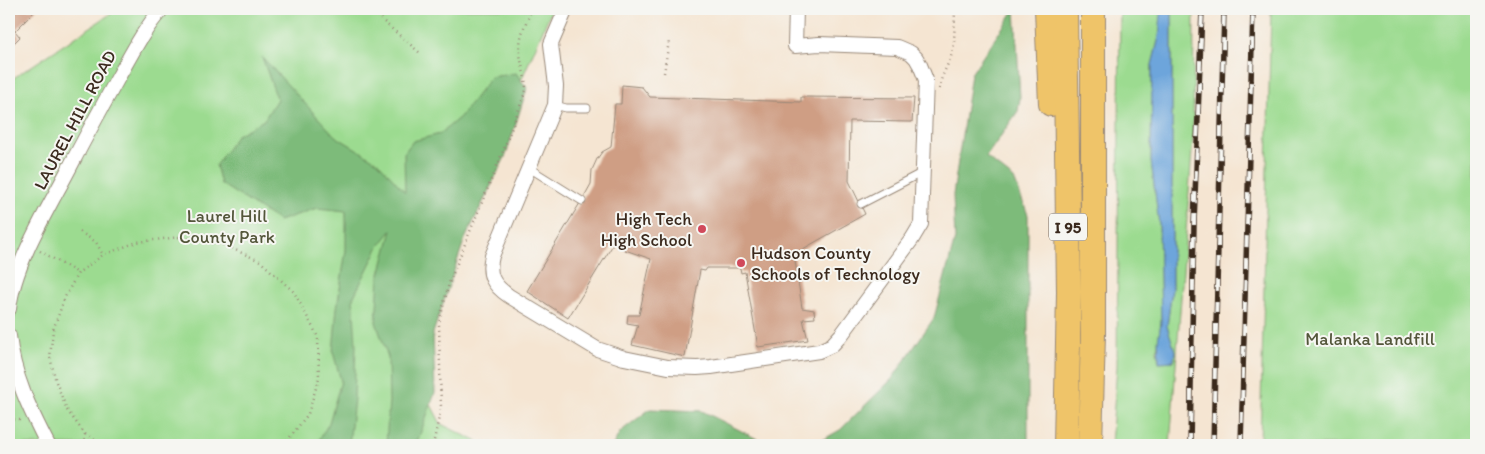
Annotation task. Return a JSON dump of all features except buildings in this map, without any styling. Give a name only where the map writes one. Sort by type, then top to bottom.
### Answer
[{"type":"highway","points":[[1047,9],[1054,168],[1069,261]]},
{"type":"highway","name":"I 95","points":[[1065,9],[1069,261],[1066,445]]},
{"type":"highway","name":"I 95","points":[[1090,445],[1093,334],[1093,9]]},
{"type":"street","name":"LAUREL HILL ROAD","points":[[9,309],[13,286],[30,244],[97,114],[131,53],[162,9]]},
{"type":"street","points":[[566,9],[550,44],[556,86],[555,105],[492,256],[490,270],[493,282],[509,296],[597,349],[624,358],[668,367],[683,368],[711,367],[819,351],[832,345],[842,334],[921,224],[926,80],[920,65],[911,53],[904,49],[889,46],[819,44],[795,46],[796,9]]},
{"type":"street","points":[[796,27],[806,37],[819,44]]},
{"type":"street","points":[[9,336],[12,360],[18,379],[48,445]]},
{"type":"lane","points":[[555,105],[566,108],[587,108]]},
{"type":"lane","points":[[529,168],[582,201]]},
{"type":"lane","points":[[861,204],[923,172]]},
{"type":"path","points":[[369,9],[374,10],[420,53]]},
{"type":"path","points":[[432,445],[441,408],[441,315],[449,283],[504,151],[526,90],[526,80],[519,47],[522,31],[532,9]]},
{"type":"path","points":[[925,94],[938,95],[942,77],[951,57],[954,44],[955,9]]},
{"type":"path","points":[[664,73],[669,40]]},
{"type":"path","points":[[80,232],[96,242],[103,255]]},
{"type":"path","points":[[103,445],[85,434],[67,410],[56,382],[50,357],[53,330],[65,297],[78,273],[103,255],[137,242],[180,237],[224,245],[260,261],[294,292],[318,337],[319,378],[308,414],[287,441],[281,445]]},
{"type":"path","points":[[30,244],[78,273]]},
{"type":"path","points":[[9,419],[20,420]]},
{"type":"path","points":[[84,445],[85,434]]},
{"type":"path","points":[[287,441],[291,445]]},
{"type":"green space","name":"Laurel Hill County Park","points":[[118,9],[552,9],[466,208],[425,319],[426,395],[441,424],[484,445],[9,445],[9,81]]},
{"type":"green space","points":[[1015,9],[1020,98],[1018,111],[986,157],[1014,179],[1028,215],[1028,445],[813,445],[840,430],[892,379],[934,318],[955,239],[953,195],[971,74]]},
{"type":"green space","points":[[1120,9],[1160,9],[1162,14],[1152,65],[1151,161],[1159,224],[1161,322],[1157,351],[1159,362],[1174,361],[1175,351],[1167,326],[1172,289],[1172,9],[1194,9],[1193,138],[1170,445],[1111,445],[1117,366]]},
{"type":"green space","name":"Malanka Landfill","points":[[1271,9],[1476,9],[1476,445],[1260,445]]},
{"type":"green space","points":[[262,57],[335,136],[378,162],[405,192],[404,153],[413,141],[440,134],[460,117],[491,77],[516,73],[527,88],[506,155],[464,241],[433,333],[435,393],[416,445],[386,445],[389,401],[388,357],[376,322],[379,278],[392,230],[379,246],[353,298],[356,345],[354,398],[349,445],[316,445],[329,423],[341,381],[333,352],[337,308],[346,250],[346,211],[317,208],[279,221],[221,184],[216,165],[237,135],[264,120],[277,99]]},
{"type":"green space","points":[[650,409],[702,411],[769,445],[613,445],[620,432]]},
{"type":"water","points":[[1160,9],[1172,9],[1172,289],[1167,326],[1175,351],[1174,361],[1159,362],[1158,341],[1161,322],[1159,224],[1151,161],[1152,65],[1159,37]]},
{"type":"railway","points":[[1190,445],[1194,224],[1202,9]]},
{"type":"railway","points":[[1213,445],[1224,9]]},
{"type":"railway","points":[[1241,445],[1253,9]]},
{"type":"place","name":"High Tech High School","points":[[702,229]]},
{"type":"place","name":"Hudson County Schools of Technology","points":[[741,263]]}]
